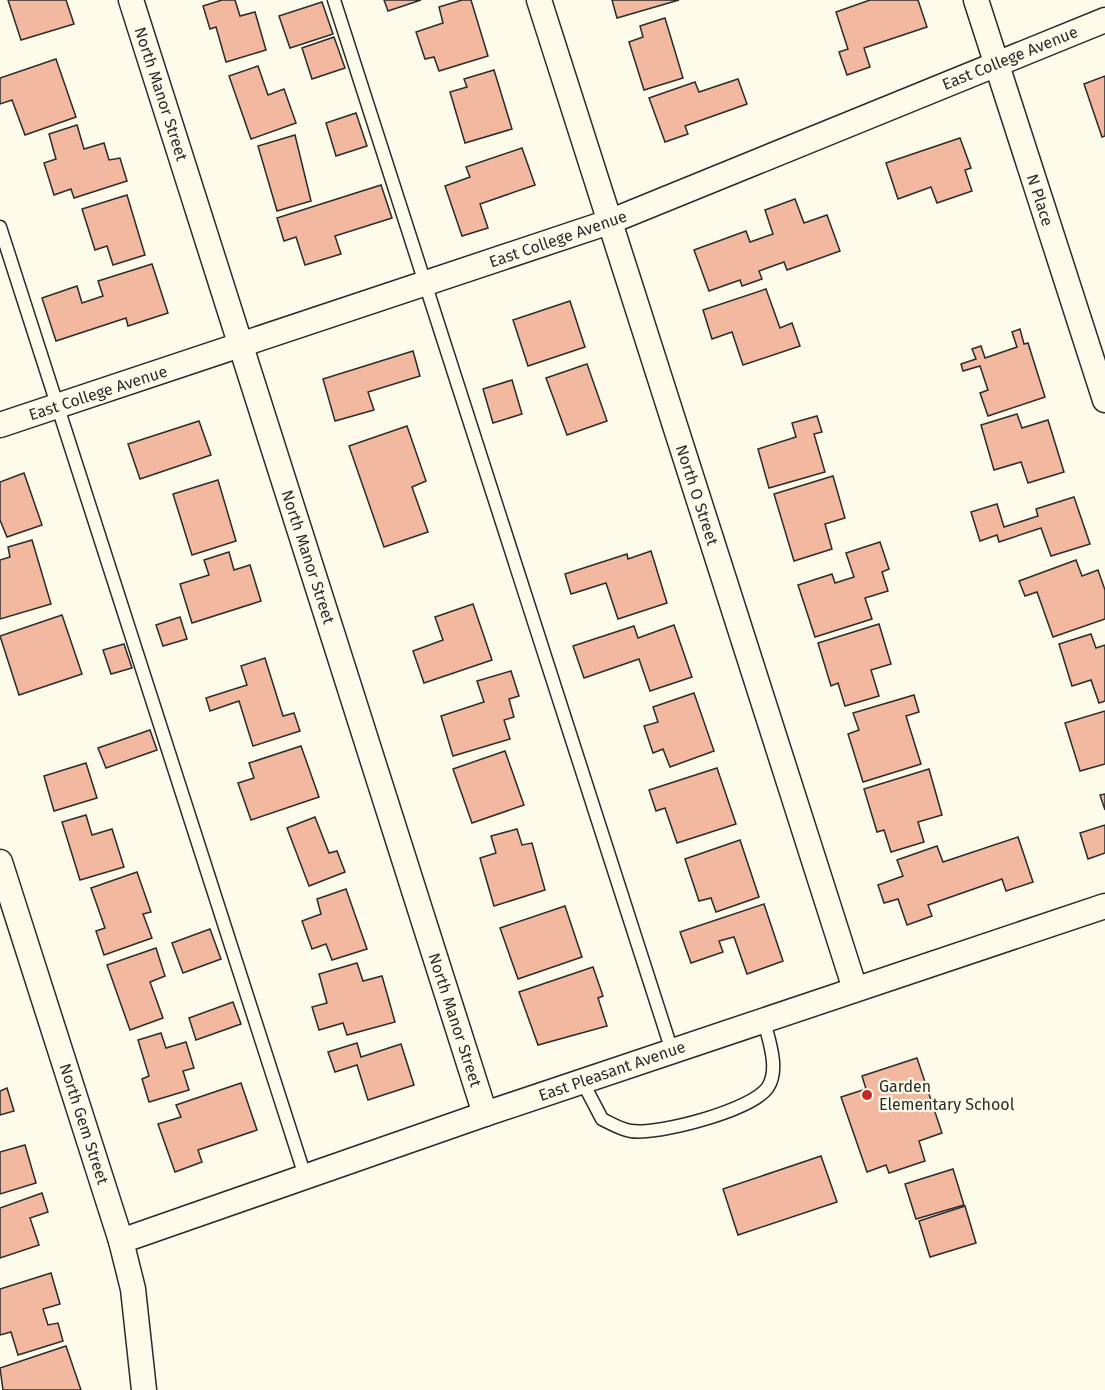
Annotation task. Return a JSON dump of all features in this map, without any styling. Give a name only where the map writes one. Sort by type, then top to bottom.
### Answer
[{"type":"street","name":"North Manor Street","points":[[131,0],[485,1114]]},
{"type":"street","name":"North O Street","points":[[539,0],[855,989]]},
{"type":"street","name":"N Place","points":[[976,0],[1105,400]]},
{"type":"street","name":"East College Avenue","points":[[0,425],[609,222],[1105,20]]},
{"type":"street","name":"North Gem Street","points":[[0,862],[121,1241],[133,1289],[144,1390]]},
{"type":"street","name":"East Pleasant Avenue","points":[[121,1241],[485,1114],[1105,906]]},
{"type":"lane","points":[[334,0],[672,1051]]},
{"type":"lane","points":[[0,227],[305,1176]]},
{"type":"lane","points":[[582,1081],[602,1119],[631,1131],[675,1128],[744,1106],[768,1087],[774,1068],[764,1020]]},
{"type":"building","points":[[8,0],[66,0],[74,24],[21,40]]},
{"type":"building","points":[[222,0],[235,0],[240,16],[255,12],[266,50],[226,62],[216,27],[210,29],[203,6]]},
{"type":"building","points":[[384,0],[421,0],[388,11]]},
{"type":"building","points":[[462,0],[471,0],[488,56],[439,71],[434,57],[425,59],[416,32],[443,23],[439,7]]},
{"type":"building","points":[[612,0],[679,0],[617,18]]},
{"type":"building","points":[[870,0],[918,0],[927,27],[864,48],[870,67],[847,75],[839,52],[848,49],[836,12]]},
{"type":"building","points":[[322,2],[333,34],[290,48],[279,16]]},
{"type":"building","points":[[665,18],[683,78],[644,90],[629,42],[643,37],[640,26]]},
{"type":"building","points":[[334,37],[345,68],[312,79],[302,48]]},
{"type":"building","points":[[56,59],[76,117],[25,135],[12,100],[0,104],[0,78]]},
{"type":"building","points":[[258,66],[268,95],[284,89],[296,123],[251,139],[229,76]]},
{"type":"building","points":[[494,70],[512,129],[465,143],[450,92],[467,87],[464,79]]},
{"type":"building","points":[[1105,76],[1105,136],[1102,137],[1084,84]]},
{"type":"building","points":[[738,79],[747,104],[685,126],[688,134],[665,142],[649,98],[695,82],[699,92]]},
{"type":"building","points":[[356,113],[367,146],[336,156],[326,123]]},
{"type":"building","points":[[77,125],[84,149],[104,143],[109,160],[120,158],[127,181],[74,198],[71,189],[54,195],[44,163],[56,159],[49,134]]},
{"type":"building","points":[[295,135],[311,201],[277,211],[258,146]]},
{"type":"building","points":[[960,138],[971,168],[965,170],[972,191],[937,203],[931,187],[898,199],[886,163]]},
{"type":"building","points":[[522,148],[535,185],[480,204],[488,228],[462,236],[445,186],[470,177],[466,167]]},
{"type":"building","points":[[381,185],[392,218],[335,236],[341,254],[305,265],[296,237],[284,241],[277,218]]},
{"type":"building","points":[[127,195],[145,255],[113,265],[107,246],[95,250],[82,209]]},
{"type":"building","points":[[795,199],[804,223],[827,215],[840,251],[787,270],[784,262],[759,271],[762,279],[742,286],[740,280],[709,291],[694,250],[746,231],[750,242],[773,234],[765,210]]},
{"type":"building","points":[[152,264],[168,313],[128,326],[126,318],[56,341],[42,298],[77,286],[82,303],[103,296],[98,281]]},
{"type":"building","points":[[766,289],[780,328],[792,323],[800,346],[743,365],[732,332],[712,339],[703,310]]},
{"type":"building","points":[[570,301],[585,347],[528,366],[513,320]]},
{"type":"building","points":[[1020,329],[1024,344],[1028,343],[1045,397],[988,416],[980,393],[988,390],[980,366],[963,371],[961,364],[976,359],[972,349],[981,346],[985,358],[1017,347],[1012,332]]},
{"type":"building","points":[[413,351],[420,376],[368,392],[374,410],[335,421],[323,379]]},
{"type":"building","points":[[587,364],[607,421],[567,435],[546,378]]},
{"type":"building","points":[[512,380],[522,414],[493,423],[483,389]]},
{"type":"building","points":[[1017,414],[1022,428],[1048,420],[1064,472],[1028,483],[1021,462],[994,470],[981,425]]},
{"type":"building","points":[[817,416],[822,432],[814,434],[825,472],[769,488],[758,449],[796,437],[792,423]]},
{"type":"building","points":[[199,421],[211,455],[140,479],[128,444]]},
{"type":"building","points":[[407,426],[426,481],[412,487],[428,532],[384,547],[349,446]]},
{"type":"building","points":[[24,473],[42,525],[7,537],[0,520],[0,482]]},
{"type":"building","points":[[833,476],[845,518],[825,524],[832,549],[794,561],[774,494]]},
{"type":"building","points":[[218,480],[236,541],[192,555],[173,494]]},
{"type":"building","points":[[1074,497],[1090,544],[1051,556],[1041,528],[999,542],[997,535],[980,541],[971,512],[997,504],[1004,527],[1038,516],[1036,509]]},
{"type":"building","points":[[32,540],[51,604],[0,619],[0,560],[10,557],[8,547]]},
{"type":"building","points":[[880,542],[889,569],[882,572],[888,591],[865,598],[872,619],[815,637],[798,585],[832,574],[835,583],[854,577],[846,553]]},
{"type":"building","points":[[651,551],[667,603],[618,619],[606,583],[571,594],[565,574],[627,554],[628,559]]},
{"type":"building","points":[[229,552],[234,570],[250,565],[261,601],[192,623],[180,584],[209,575],[204,560]]},
{"type":"building","points":[[1076,560],[1082,576],[1098,570],[1105,590],[1105,619],[1053,637],[1037,592],[1025,596],[1019,581]]},
{"type":"building","points":[[473,604],[492,660],[424,683],[413,651],[443,640],[435,617]]},
{"type":"building","points":[[62,615],[82,674],[19,695],[0,636]]},
{"type":"building","points":[[180,617],[187,639],[163,646],[156,625]]},
{"type":"building","points":[[879,624],[891,664],[871,670],[879,696],[845,706],[838,683],[831,686],[818,643]]},
{"type":"building","points":[[674,625],[692,677],[650,691],[639,659],[584,678],[573,646],[634,626],[638,638]]},
{"type":"building","points":[[1091,634],[1096,648],[1105,645],[1105,701],[1099,703],[1091,680],[1072,686],[1059,644]]},
{"type":"building","points":[[124,644],[132,668],[111,674],[103,650]]},
{"type":"building","points":[[265,658],[283,716],[294,713],[300,731],[253,746],[239,701],[210,711],[206,698],[247,685],[241,666]]},
{"type":"building","points":[[511,671],[519,696],[509,699],[514,717],[504,720],[510,739],[453,756],[441,716],[484,702],[477,681]]},
{"type":"building","points":[[694,693],[714,751],[670,767],[663,749],[653,753],[644,726],[658,722],[653,707]]},
{"type":"building","points":[[914,695],[919,712],[906,716],[921,764],[863,782],[848,734],[859,730],[853,713]]},
{"type":"building","points":[[1105,711],[1105,764],[1080,771],[1065,723]]},
{"type":"building","points":[[150,730],[157,750],[106,768],[98,748]]},
{"type":"building","points":[[301,746],[319,797],[251,820],[238,783],[254,778],[249,763]]},
{"type":"building","points":[[505,751],[524,805],[472,823],[453,769]]},
{"type":"building","points":[[86,763],[97,798],[54,811],[44,776]]},
{"type":"building","points":[[717,768],[736,824],[677,843],[665,808],[656,811],[649,790]]},
{"type":"building","points":[[929,769],[942,815],[918,822],[924,842],[891,852],[884,830],[877,832],[864,789]]},
{"type":"building","points":[[1105,794],[1105,810],[1100,795]]},
{"type":"building","points":[[86,815],[92,835],[112,829],[124,867],[80,880],[62,822]]},
{"type":"building","points":[[315,817],[329,853],[337,851],[345,872],[309,886],[287,828]]},
{"type":"building","points":[[1105,825],[1105,853],[1088,859],[1080,833]]},
{"type":"building","points":[[517,829],[522,845],[532,843],[545,890],[494,906],[480,858],[496,853],[491,836]]},
{"type":"building","points":[[1018,837],[1033,882],[1006,891],[1002,879],[928,905],[932,916],[907,925],[898,899],[884,903],[878,885],[903,876],[897,860],[937,846],[943,862]]},
{"type":"building","points":[[740,840],[759,897],[716,912],[711,898],[699,901],[685,859]]},
{"type":"building","points":[[137,872],[151,912],[143,914],[152,938],[104,955],[96,931],[105,928],[91,888]]},
{"type":"building","points":[[346,889],[367,949],[332,960],[326,944],[312,949],[302,921],[321,914],[317,899]]},
{"type":"building","points":[[764,904],[783,961],[747,974],[734,937],[719,941],[723,952],[691,963],[680,932]]},
{"type":"building","points":[[565,906],[582,957],[518,979],[500,928]]},
{"type":"building","points":[[210,929],[221,959],[183,973],[172,943]]},
{"type":"building","points":[[156,948],[165,976],[150,982],[163,1018],[130,1030],[107,965]]},
{"type":"building","points":[[357,963],[363,981],[382,976],[395,1022],[347,1035],[343,1023],[319,1030],[312,1007],[327,1003],[319,974]]},
{"type":"building","points":[[593,967],[603,996],[598,998],[607,1026],[538,1045],[519,992]]},
{"type":"building","points":[[233,1002],[241,1024],[196,1040],[189,1018]]},
{"type":"building","points":[[161,1033],[166,1048],[186,1042],[194,1068],[183,1071],[189,1090],[149,1102],[142,1079],[149,1076],[138,1040]]},
{"type":"building","points":[[357,1043],[361,1057],[401,1044],[414,1085],[368,1100],[357,1065],[335,1072],[328,1052]]},
{"type":"building","points":[[917,1058],[942,1133],[919,1141],[925,1161],[889,1173],[886,1165],[867,1172],[841,1097],[866,1089],[862,1076]]},
{"type":"building","points":[[241,1083],[257,1130],[198,1150],[202,1162],[175,1172],[158,1124],[181,1117],[176,1105]]},
{"type":"building","points":[[7,1088],[14,1111],[0,1115],[0,1091]]},
{"type":"building","points":[[25,1145],[36,1183],[0,1194],[0,1152]]},
{"type":"building","points":[[821,1156],[837,1202],[738,1235],[723,1189]]},
{"type":"building","points":[[953,1169],[964,1205],[916,1219],[905,1184]]},
{"type":"building","points":[[42,1193],[48,1212],[30,1218],[39,1245],[0,1258],[0,1208]]},
{"type":"building","points":[[965,1206],[976,1243],[930,1257],[919,1221]]},
{"type":"building","points":[[51,1273],[60,1304],[43,1309],[48,1325],[58,1323],[63,1341],[18,1355],[11,1332],[0,1335],[0,1289]]},
{"type":"building","points":[[66,1346],[81,1390],[3,1390],[0,1368]]},
{"type":"place","name":"Garden Elementary School","points":[[867,1095]]}]
